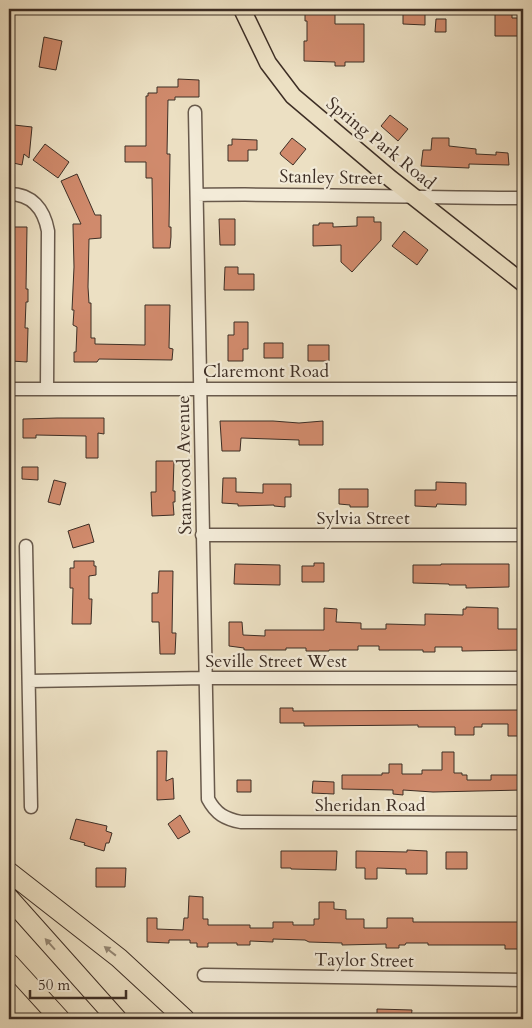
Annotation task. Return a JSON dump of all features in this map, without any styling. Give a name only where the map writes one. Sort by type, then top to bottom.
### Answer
[{"type":"highway","points":[[9,872],[119,958],[185,1019]]},
{"type":"highway","points":[[9,898],[118,1019]]},
{"type":"highway","points":[[9,963],[60,1019]]},
{"type":"main road","name":"Spring Park Road","points":[[242,9],[268,63],[293,96],[391,179],[523,283]]},
{"type":"street","name":"Stanwood Avenue","points":[[195,112],[207,788],[208,799],[213,809],[219,815]]},
{"type":"street","points":[[9,194],[29,199],[39,207],[46,218],[48,230],[47,389]]},
{"type":"street","name":"Stanley Street","points":[[197,195],[281,194],[523,198]]},
{"type":"street","name":"Claremont Road","points":[[9,389],[523,389]]},
{"type":"street","name":"Sylvia Street","points":[[202,535],[523,536]]},
{"type":"street","points":[[26,546],[31,807]]},
{"type":"street","name":"Seville Street West","points":[[29,681],[206,678],[523,678]]},
{"type":"street","name":"Sheridan Road","points":[[219,815],[229,820],[241,822],[523,823]]},
{"type":"street","name":"Taylor Street","points":[[204,975],[523,980]]},
{"type":"building","points":[[305,9],[335,9],[335,24],[364,24],[364,62],[345,62],[345,66],[335,66],[335,62],[304,61],[304,41],[307,41]]},
{"type":"building","points":[[495,9],[512,9],[512,18],[523,18],[523,36],[495,36]]},
{"type":"building","points":[[403,10],[425,10],[425,25],[403,24]]},
{"type":"building","points":[[436,19],[446,19],[446,32],[435,32]]},
{"type":"building","points":[[44,37],[62,41],[56,70],[39,67]]},
{"type":"building","points":[[178,79],[199,80],[199,97],[175,97],[175,100],[168,100],[167,154],[170,154],[170,248],[153,248],[152,178],[146,178],[146,162],[125,162],[125,146],[146,146],[146,96],[148,96],[148,93],[157,93],[157,87],[178,87]]},
{"type":"building","points":[[390,115],[408,129],[398,141],[381,126]]},
{"type":"building","points":[[14,125],[32,127],[29,158],[24,154],[22,165],[9,162],[9,131],[14,132]]},
{"type":"building","points":[[292,138],[306,149],[293,165],[280,153]]},
{"type":"building","points":[[432,138],[449,138],[449,146],[476,149],[476,154],[496,155],[496,152],[508,153],[509,165],[469,164],[469,168],[421,166],[423,150],[431,150]]},
{"type":"building","points":[[232,139],[257,140],[257,150],[248,150],[248,161],[228,161],[228,145],[232,145]]},
{"type":"building","points":[[45,144],[69,162],[58,178],[33,160]]},
{"type":"building","points":[[77,174],[95,215],[101,215],[101,238],[89,239],[88,287],[89,303],[91,303],[91,338],[95,338],[95,344],[145,345],[145,305],[170,305],[169,348],[173,349],[172,360],[99,359],[97,362],[74,362],[77,327],[73,325],[74,310],[72,310],[73,224],[81,224],[61,181]]},
{"type":"building","points":[[357,217],[374,217],[374,222],[381,222],[381,240],[352,272],[341,262],[341,245],[313,246],[313,225],[333,223],[333,227],[357,226]]},
{"type":"building","points":[[219,219],[235,219],[235,245],[220,245]]},
{"type":"building","points":[[12,227],[27,227],[26,289],[28,289],[28,302],[26,302],[25,328],[28,328],[27,362],[11,361],[13,313],[9,313],[9,280],[10,274],[13,274]]},
{"type":"building","points":[[404,231],[428,250],[417,265],[392,246]]},
{"type":"building","points":[[225,267],[238,267],[238,274],[254,274],[254,290],[224,290]]},
{"type":"building","points":[[234,322],[248,322],[248,349],[243,349],[243,361],[228,361],[228,335],[234,335]]},
{"type":"building","points":[[264,343],[283,343],[283,358],[264,358]]},
{"type":"building","points":[[308,345],[329,345],[329,361],[308,361]]},
{"type":"building","points":[[104,418],[104,434],[98,433],[98,458],[86,458],[86,436],[36,435],[36,438],[23,438],[23,419]]},
{"type":"building","points":[[220,421],[299,423],[323,421],[323,445],[299,445],[299,440],[241,438],[240,451],[222,451]]},
{"type":"building","points":[[156,461],[174,461],[174,515],[152,516],[151,492],[156,492]]},
{"type":"building","points":[[22,467],[38,467],[38,480],[22,479]]},
{"type":"building","points":[[223,478],[236,478],[236,492],[263,493],[263,484],[291,484],[291,497],[285,497],[285,507],[274,505],[238,506],[238,504],[222,503]]},
{"type":"building","points":[[54,480],[66,483],[60,505],[48,502]]},
{"type":"building","points":[[436,482],[466,483],[466,505],[437,504],[436,507],[415,506],[415,490],[436,490]]},
{"type":"building","points":[[339,489],[368,489],[368,507],[350,507],[350,505],[339,504]]},
{"type":"building","points":[[89,524],[94,542],[73,548],[68,531]]},
{"type":"building","points":[[74,561],[94,561],[94,566],[96,566],[96,575],[89,576],[89,599],[92,599],[91,624],[72,624],[73,588],[70,588],[70,568],[74,568]]},
{"type":"building","points":[[314,563],[324,563],[324,582],[302,582],[302,566],[314,566]]},
{"type":"building","points":[[235,564],[280,565],[280,585],[234,584]]},
{"type":"building","points":[[509,564],[509,587],[466,588],[466,585],[413,583],[413,565]]},
{"type":"building","points":[[159,571],[173,571],[172,633],[176,633],[175,654],[160,654],[159,622],[152,622],[152,593],[158,593]]},
{"type":"building","points":[[466,607],[498,608],[498,629],[519,629],[518,631],[523,631],[523,650],[462,651],[462,647],[435,647],[435,652],[423,652],[423,650],[379,650],[379,646],[358,646],[358,650],[306,651],[306,648],[244,650],[244,648],[229,646],[229,622],[242,622],[243,635],[265,636],[265,630],[324,630],[324,608],[337,609],[336,622],[361,623],[361,629],[386,629],[386,624],[425,625],[425,614],[463,615],[463,609],[466,609]]},
{"type":"building","points":[[280,708],[293,708],[293,711],[520,710],[520,736],[508,736],[508,724],[482,724],[482,727],[474,727],[474,735],[455,735],[455,727],[418,727],[418,725],[304,726],[304,723],[280,723]]},
{"type":"building","points":[[157,751],[167,751],[166,781],[173,778],[174,799],[157,800]]},
{"type":"building","points":[[442,752],[454,752],[454,773],[467,775],[467,780],[491,780],[491,775],[523,775],[523,790],[433,792],[403,790],[403,795],[393,794],[393,790],[342,789],[342,775],[382,775],[382,773],[389,773],[389,764],[402,764],[402,774],[422,774],[422,770],[442,770]]},
{"type":"building","points":[[237,780],[251,780],[251,792],[237,792]]},
{"type":"building","points":[[313,781],[334,782],[334,794],[312,793]]},
{"type":"building","points":[[180,815],[190,832],[178,839],[168,824]]},
{"type":"building","points":[[76,819],[107,826],[106,831],[112,833],[104,851],[70,839]]},
{"type":"building","points":[[407,850],[427,851],[427,874],[406,874],[406,869],[377,868],[377,879],[365,879],[365,868],[356,868],[356,851],[407,852]]},
{"type":"building","points":[[281,851],[337,851],[336,870],[281,868]]},
{"type":"building","points":[[446,852],[467,852],[467,869],[446,869]]},
{"type":"building","points":[[96,868],[126,868],[125,887],[96,887]]},
{"type":"building","points":[[189,896],[203,897],[203,919],[208,919],[208,925],[250,925],[250,928],[273,928],[273,922],[293,922],[293,925],[314,925],[314,919],[319,919],[319,902],[334,902],[334,909],[346,910],[346,919],[364,919],[364,928],[387,928],[387,918],[413,918],[413,922],[523,922],[523,945],[522,949],[505,949],[505,945],[428,945],[428,943],[406,943],[405,945],[399,945],[399,948],[386,948],[386,944],[342,945],[342,943],[273,939],[273,942],[250,941],[250,945],[208,943],[208,947],[197,947],[197,943],[190,943],[190,940],[169,940],[169,943],[147,942],[147,918],[157,918],[157,929],[183,930],[184,918],[188,918]]},
{"type":"building","points":[[377,1009],[412,1010],[411,1019],[377,1019]]}]
